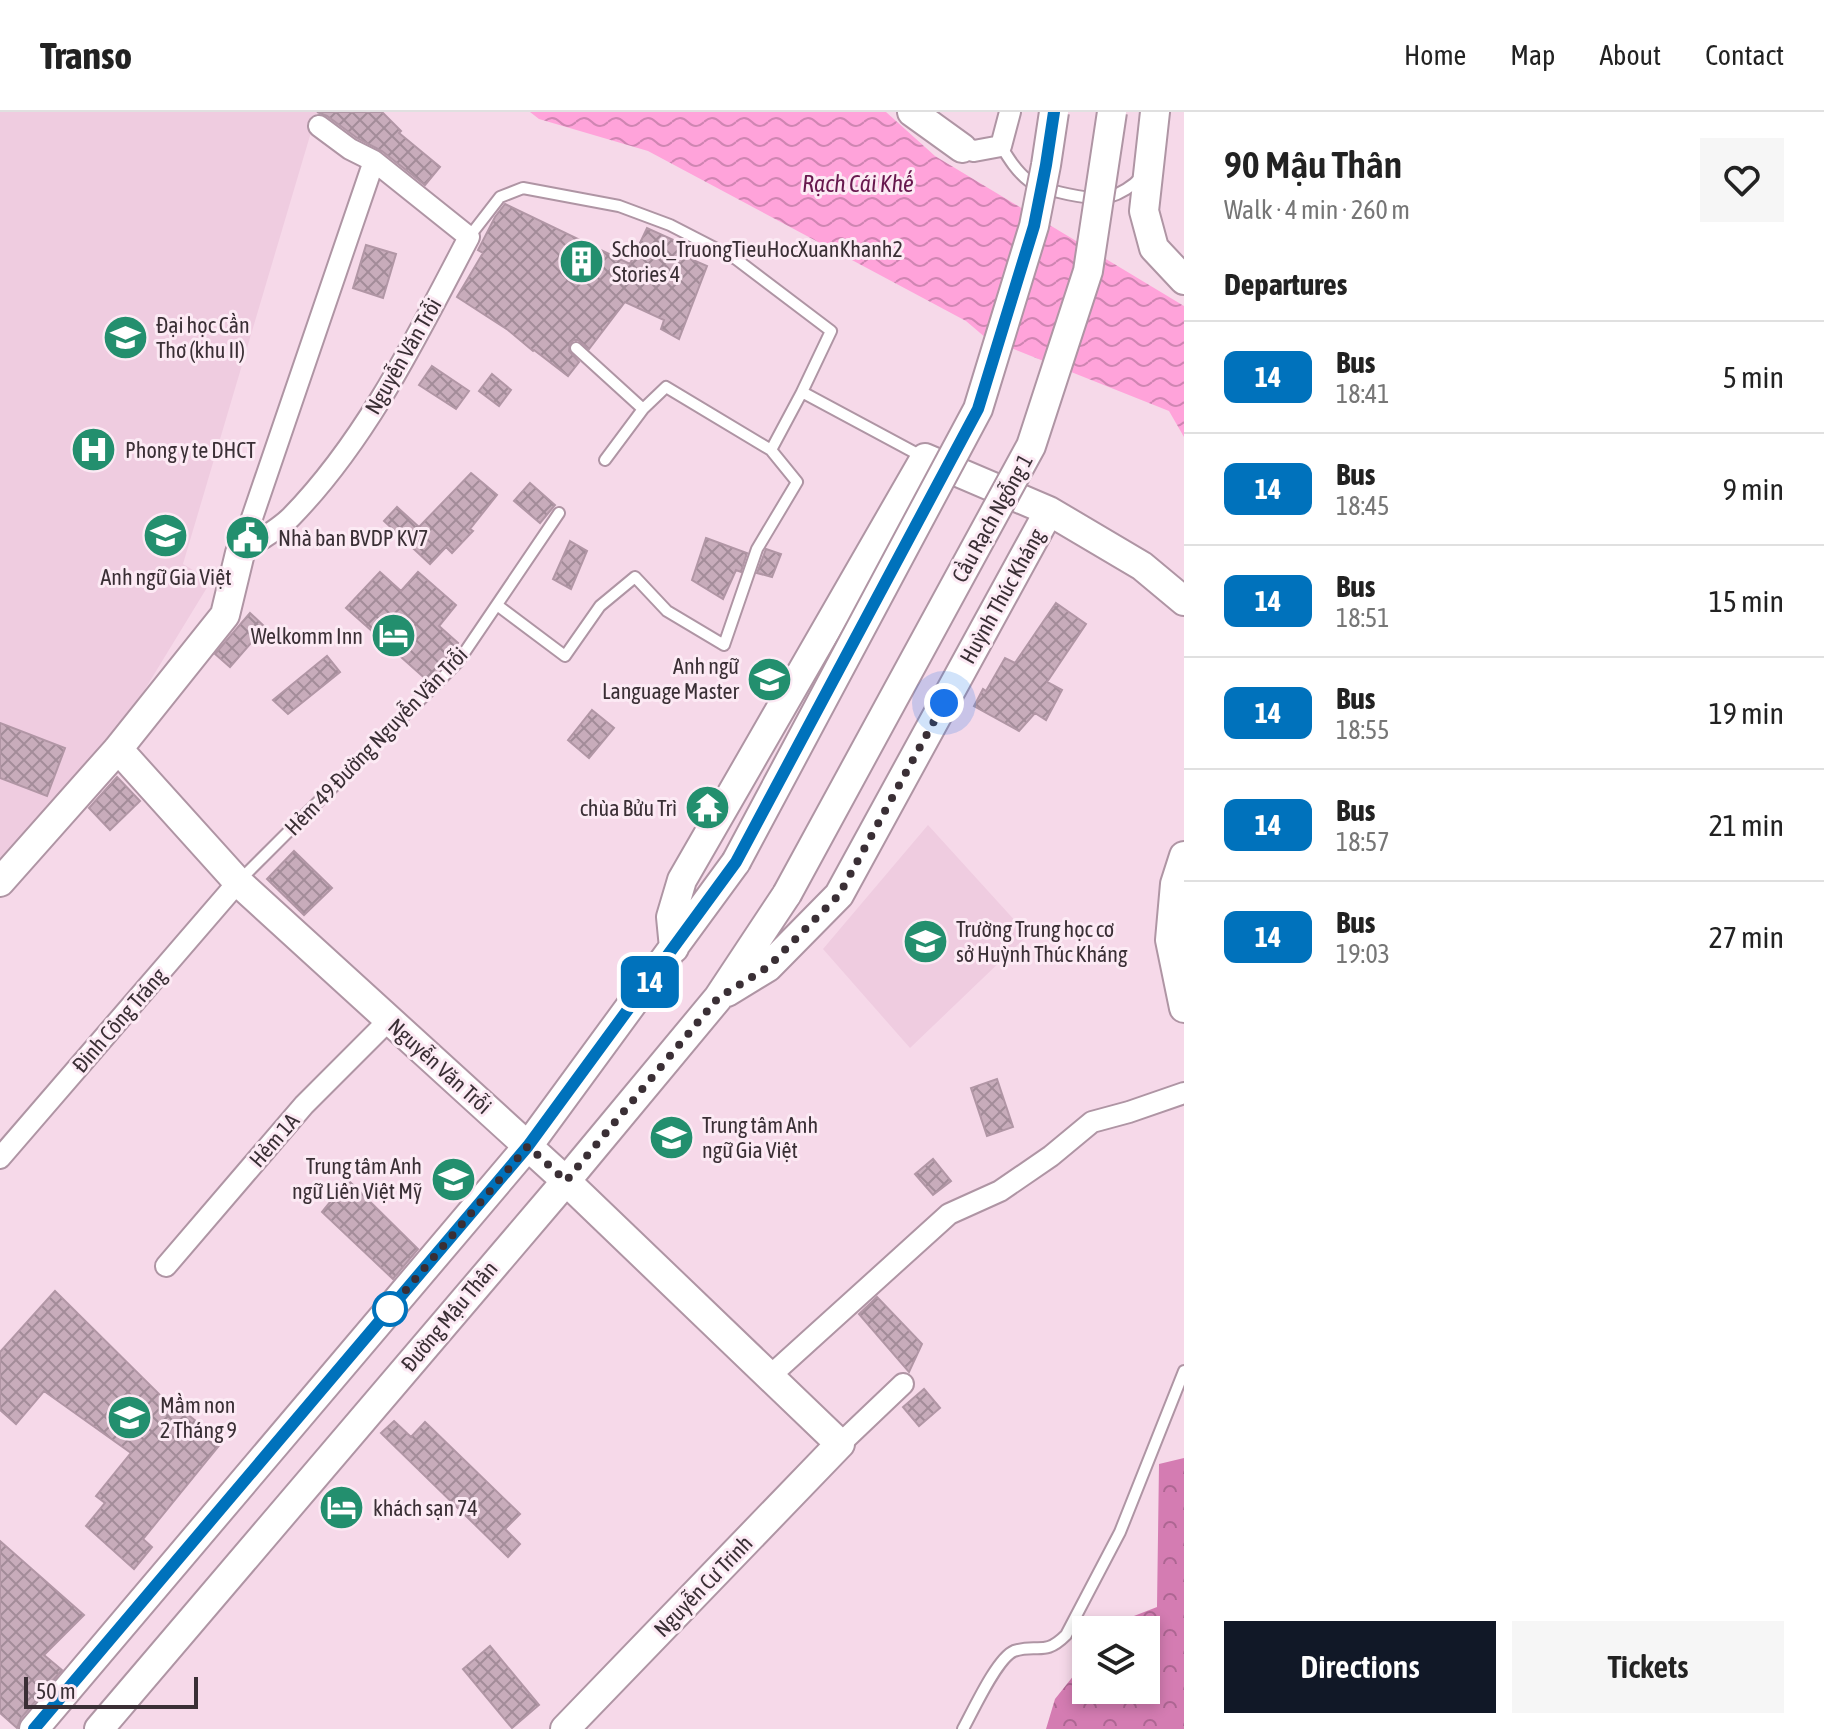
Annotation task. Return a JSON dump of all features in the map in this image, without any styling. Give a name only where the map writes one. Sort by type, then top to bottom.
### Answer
[{"type":"main road","points":[[912,112],[962,148]]},
{"type":"main road","points":[[34,1729],[528,1146],[736,862],[978,409],[1034,226],[1054,112]]},
{"type":"main road","name":"Cầu Rạch Ngỗng 1","points":[[787,894],[1031,446],[1088,271],[1112,112]]},
{"type":"main road","points":[[1155,112],[1144,211],[1154,248],[1184,280]]},
{"type":"main road","points":[[674,948],[671,917],[682,880],[925,458],[1049,511]]},
{"type":"main road","name":"Huỳnh Thúc Kháng","points":[[718,998],[768,967],[839,895],[1049,511],[1142,566],[1184,601]]},
{"type":"main road","points":[[0,882],[118,749],[225,615],[240,553]]},
{"type":"main road","name":"Nguyễn Văn Trỗi","points":[[118,749],[238,882],[566,1181],[770,1376]]},
{"type":"main road","points":[[1184,856],[1175,884],[1170,940],[1184,1008]]},
{"type":"main road","name":"Đường Mậu Thân","points":[[99,1729],[718,998],[787,894]]},
{"type":"main road","points":[[770,1376],[840,1444]]},
{"type":"main road","name":"Nguyễn Cư Trinh","points":[[565,1729],[840,1444]]},
{"type":"street","points":[[962,148],[974,151],[1001,146],[1010,112]]},
{"type":"street","points":[[319,126],[350,149],[374,161],[469,237]]},
{"type":"street","points":[[240,553],[374,161]]},
{"type":"street","name":"Nguyễn Văn Trỗi","points":[[240,553],[289,519],[350,445],[413,343],[469,237]]},
{"type":"street","name":"Đinh Công Tráng","points":[[0,1158],[238,882]]},
{"type":"street","name":"Hẻm 1A","points":[[166,1266],[304,1105],[389,1020]]},
{"type":"street","points":[[770,1376],[949,1214],[1000,1191],[1051,1156],[1092,1122],[1184,1093]]},
{"type":"street","name":"Nguyễn Cư Trinh","points":[[840,1444],[903,1384]]},
{"type":"lane","points":[[1001,146],[1031,183],[1069,195],[1106,199],[1135,184],[1148,170]]},
{"type":"lane","points":[[469,237],[500,197],[523,188],[619,206],[670,225],[736,259],[831,331],[771,450]]},
{"type":"lane","points":[[576,348],[643,409]]},
{"type":"lane","points":[[497,605],[565,656],[600,606],[635,577],[667,611],[724,645],[757,549],[797,482],[771,450],[666,387],[643,409],[605,460]]},
{"type":"lane","points":[[802,392],[925,458]]},
{"type":"lane","name":"Hẻm 49 Đường Nguyễn Văn Trỗi","points":[[238,882],[458,662],[559,513]]},
{"type":"lane","points":[[963,1729],[999,1664],[1011,1652],[1026,1648],[1043,1650],[1055,1646],[1066,1635],[1120,1532],[1184,1371]]},
{"type":"shaded area","name":"Đại học Cần Thơ (khu II)","points":[[0,112],[317,112],[183,564],[211,581],[125,722],[0,866]]},
{"type":"shaded area","name":"Trường Trung học cơ sở Huỳnh Thúc Kháng","points":[[928,825],[1028,935],[910,1048],[823,949]]},
{"type":"green space","points":[[1184,1458],[1184,1729],[1046,1729],[1055,1699],[1072,1678],[1072,1704],[1160,1704],[1160,1616],[1134,1616],[1157,1607],[1159,1464]]},
{"type":"water","name":"Rạch Cái Khế","points":[[530,112],[886,112],[935,156],[1184,306],[1184,437],[1169,411],[986,338],[966,321],[648,151],[539,119]]},
{"type":"building","points":[[317,112],[382,112],[401,131],[399,133],[440,167],[425,185],[382,151]]},
{"type":"building","points":[[505,204],[630,264],[647,228],[689,247],[686,257],[707,266],[679,339],[661,329],[664,320],[625,302],[589,349],[578,340],[570,343],[569,351],[579,362],[568,376],[508,330],[457,297],[483,253],[478,250],[495,217]]},
{"type":"building","points":[[366,245],[396,254],[383,298],[353,288]]},
{"type":"building","points":[[432,366],[469,391],[456,409],[419,385]]},
{"type":"building","points":[[492,374],[511,390],[499,406],[479,391]]},
{"type":"building","points":[[471,473],[497,495],[470,529],[473,531],[452,553],[446,547],[430,564],[384,521],[397,507],[419,527]]},
{"type":"building","points":[[530,483],[555,505],[540,523],[514,501]]},
{"type":"building","points":[[706,538],[747,553],[741,572],[736,570],[723,599],[692,580]]},
{"type":"building","points":[[570,541],[587,551],[571,589],[553,579]]},
{"type":"building","points":[[766,549],[781,554],[772,577],[757,573]]},
{"type":"building","points":[[380,572],[401,591],[418,572],[456,605],[439,626],[458,643],[428,681],[346,608]]},
{"type":"building","points":[[1056,603],[1086,624],[1047,682],[1062,690],[1046,720],[1035,713],[1019,731],[974,706],[1005,658],[1015,663]]},
{"type":"building","points":[[250,613],[265,627],[230,667],[215,654]]},
{"type":"building","points":[[327,656],[340,672],[288,714],[273,700]]},
{"type":"building","points":[[592,710],[614,728],[589,758],[568,740]]},
{"type":"building","points":[[0,723],[65,748],[47,796],[0,778]]},
{"type":"building","points":[[117,777],[140,801],[110,830],[89,808]]},
{"type":"building","points":[[294,851],[332,888],[304,915],[267,879]]},
{"type":"building","points":[[997,1079],[1013,1127],[987,1136],[971,1088]]},
{"type":"building","points":[[933,1159],[951,1181],[933,1195],[915,1174]]},
{"type":"building","points":[[348,1180],[418,1249],[393,1279],[322,1212]]},
{"type":"building","points":[[55,1291],[170,1405],[172,1402],[222,1442],[143,1539],[152,1547],[134,1569],[86,1526],[105,1503],[96,1496],[131,1453],[44,1391],[16,1424],[0,1410],[0,1352]]},
{"type":"building","points":[[877,1297],[922,1344],[909,1372],[859,1314]]},
{"type":"building","points":[[924,1389],[940,1408],[919,1426],[903,1407]]},
{"type":"building","points":[[394,1421],[411,1437],[425,1422],[520,1514],[505,1529],[520,1544],[508,1557],[381,1433]]},
{"type":"building","points":[[0,1541],[84,1615],[44,1655],[62,1670],[21,1718],[17,1728],[0,1713]]},
{"type":"building","points":[[490,1646],[539,1705],[512,1728],[463,1669]]},
{"type":"bus line","name":"14","points":[[34,1729],[528,1146],[736,862],[978,409],[1034,226],[1054,112]]},
{"type":"place","name":"School_TruongTieuHocXuanKhanh2 Stories 4","points":[[581,262]]},
{"type":"place","name":"Đại học Cần Thơ (khu II)","points":[[125,338]]},
{"type":"place","name":"Phong y te DHCT","points":[[94,450]]},
{"type":"place","name":"Anh ngữ Gia Việt","points":[[166,536]]},
{"type":"place","name":"Nhà ban BVDP KV7","points":[[247,538]]},
{"type":"place","name":"Welkomm Inn","points":[[394,636]]},
{"type":"place","name":"Anh ngữ Language Master","points":[[770,679]]},
{"type":"place","name":"chùa Bửu Trì","points":[[708,808]]},
{"type":"place","name":"Trường Trung học cơ sở Huỳnh Thúc Kháng","points":[[925,942]]},
{"type":"place","name":"Trung tâm Anh ngữ Gia Việt","points":[[671,1138]]},
{"type":"place","name":"Trung tâm Anh ngữ Liên Việt Mỹ","points":[[453,1179]]},
{"type":"place","name":"Mầm non 2 Tháng 9","points":[[129,1418]]},
{"type":"place","name":"khách sạn 74","points":[[342,1508]]},
{"type":"route","points":[[390,1309],[384,1316],[528,1146],[566,1181],[718,998],[768,967],[839,895],[944,703]]}]
